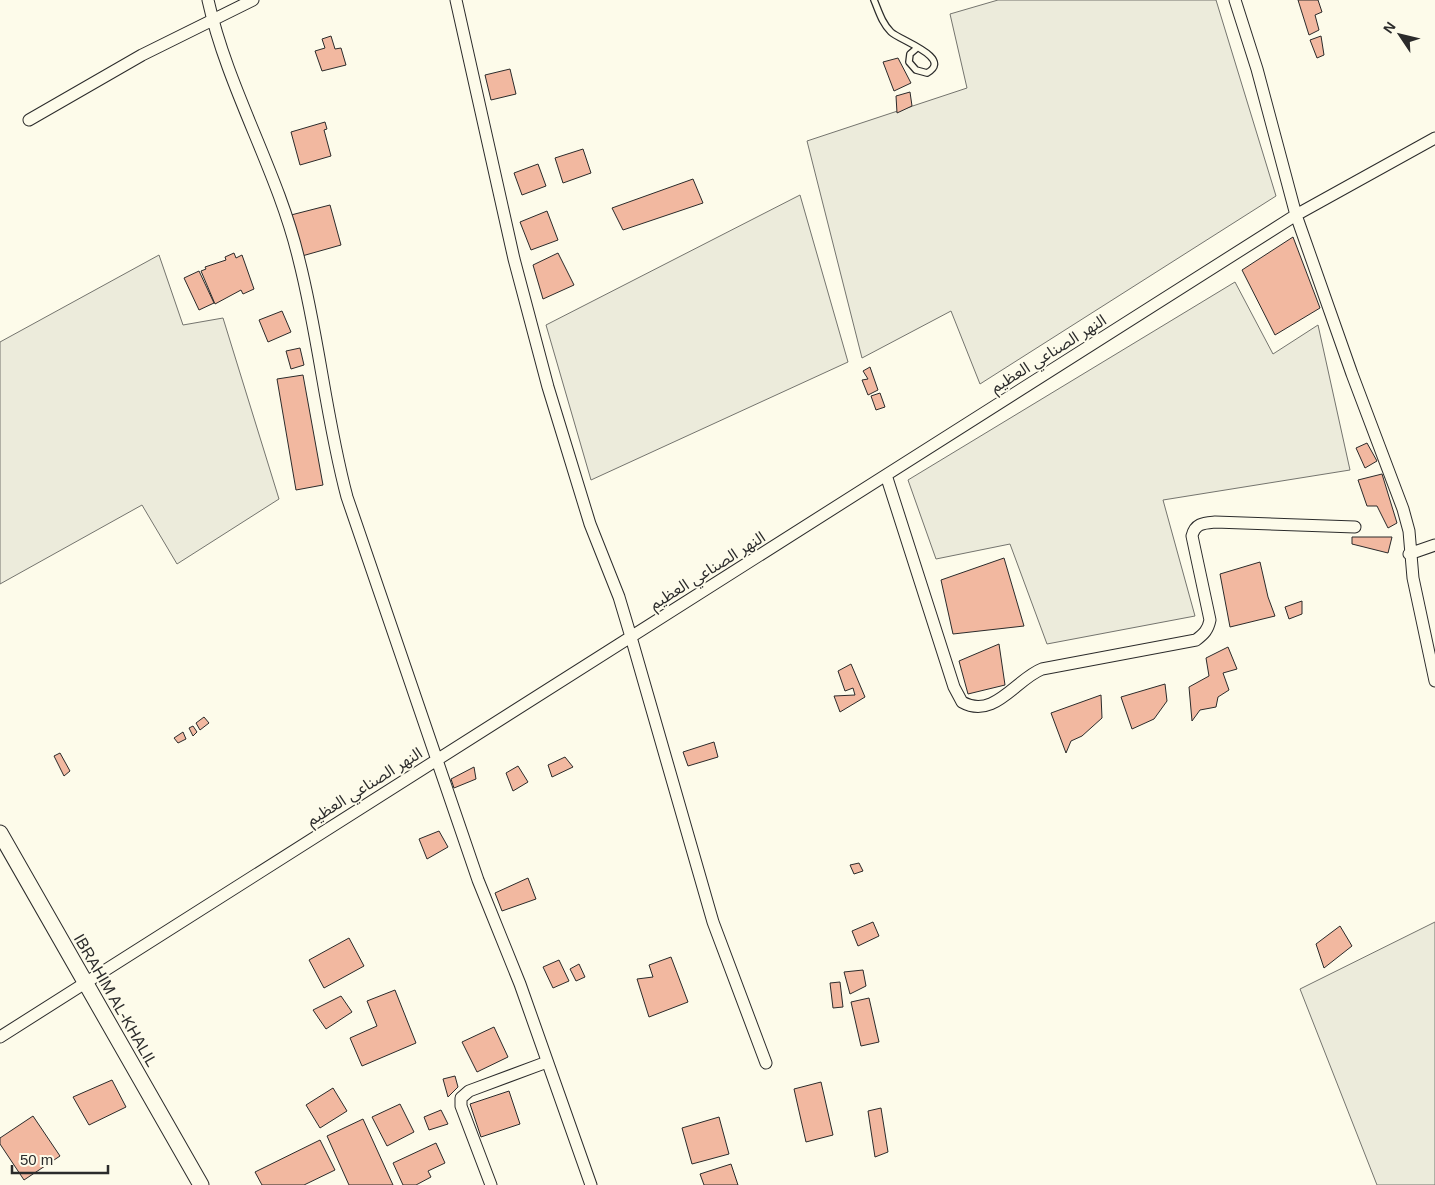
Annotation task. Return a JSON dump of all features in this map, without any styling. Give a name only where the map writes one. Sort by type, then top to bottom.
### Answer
[{"type":"street","points":[[208,0],[212,20],[232,78],[280,199],[299,260],[334,448],[347,497],[478,880],[520,984],[591,1185]]},
{"type":"street","points":[[29,120],[142,54],[253,0]]},
{"type":"street","points":[[456,0],[505,221],[548,387],[590,524],[619,597],[713,922],[766,1063]]},
{"type":"street","points":[[1235,0],[1257,69],[1296,215],[1352,374],[1403,509],[1408,531],[1409,554],[1435,681]]},
{"type":"street","name":"النهر الصناعي العظيم","points":[[0,1037],[1296,215],[1435,138]]},
{"type":"street","points":[[886,475],[954,687],[962,702],[977,707],[1000,700],[1016,688],[1026,677],[1042,669],[1196,640],[1204,635],[1209,628],[1210,620],[1192,536],[1198,525],[1216,522],[1355,527]]},
{"type":"street","points":[[1409,554],[1435,545]]},
{"type":"street","name":"IBRAHIM AL-KHALIL","points":[[0,833],[201,1185]]},
{"type":"street","points":[[491,1185],[461,1106],[461,1098],[469,1090],[547,1062]]},
{"type":"lane","points":[[874,0],[882,21],[887,28],[933,58],[934,65],[927,73],[916,70],[909,62],[910,54],[917,48]]},
{"type":"shaded area","points":[[998,0],[1216,0],[1276,196],[980,384],[951,311],[862,358],[807,141],[967,88],[950,14]]},
{"type":"shaded area","points":[[800,195],[848,362],[591,480],[546,325]]},
{"type":"shaded area","points":[[159,255],[183,325],[223,318],[279,499],[177,564],[142,505],[0,584],[0,342]]},
{"type":"shaded area","points":[[1235,282],[1273,354],[1318,325],[1350,470],[1163,500],[1195,616],[1047,644],[1010,544],[936,559],[908,480]]},
{"type":"shaded area","points":[[1435,922],[1435,1185],[1377,1185],[1300,989]]},
{"type":"building","points":[[1298,0],[1318,0],[1322,12],[1315,15],[1319,30],[1309,35]]},
{"type":"building","points":[[331,36],[335,49],[341,48],[346,65],[322,71],[315,51],[325,48],[322,39]]},
{"type":"building","points":[[1321,36],[1324,55],[1317,58],[1310,40]]},
{"type":"building","points":[[898,58],[911,83],[894,91],[883,62]]},
{"type":"building","points":[[510,69],[516,94],[491,100],[485,75]]},
{"type":"building","points":[[910,92],[912,106],[897,113],[896,96]]},
{"type":"building","points":[[325,122],[327,129],[324,130],[331,156],[300,165],[291,132]]},
{"type":"building","points":[[583,149],[591,173],[563,183],[555,158]]},
{"type":"building","points":[[538,164],[546,186],[522,195],[514,173]]},
{"type":"building","points":[[693,179],[703,203],[623,230],[612,208]]},
{"type":"building","points":[[330,205],[341,245],[302,256],[291,215]]},
{"type":"building","points":[[547,211],[558,240],[531,250],[520,222]]},
{"type":"building","points":[[1293,237],[1320,308],[1275,335],[1242,270]]},
{"type":"building","points":[[234,253],[236,258],[242,255],[254,289],[243,294],[241,290],[215,304],[201,271],[206,269],[205,267],[226,260],[225,257]]},
{"type":"building","points":[[558,253],[574,285],[543,299],[533,265]]},
{"type":"building","points":[[199,271],[214,303],[199,310],[184,278]]},
{"type":"building","points":[[282,311],[291,332],[268,342],[259,320]]},
{"type":"building","points":[[300,348],[304,365],[291,369],[286,351]]},
{"type":"building","points":[[870,367],[878,390],[868,395],[862,380],[868,379],[863,371]]},
{"type":"building","points":[[303,375],[323,485],[296,490],[277,379]]},
{"type":"building","points":[[880,393],[885,407],[876,410],[871,396]]},
{"type":"building","points":[[1367,443],[1377,461],[1365,468],[1356,448]]},
{"type":"building","points":[[1382,474],[1397,523],[1388,528],[1377,506],[1367,506],[1358,480]]},
{"type":"building","points":[[1352,537],[1392,537],[1388,553],[1352,544]]},
{"type":"building","points":[[1004,558],[1024,626],[953,634],[941,580]]},
{"type":"building","points":[[1260,562],[1268,597],[1275,616],[1230,627],[1220,574]]},
{"type":"building","points":[[1302,601],[1302,614],[1289,619],[1285,607]]},
{"type":"building","points":[[999,644],[1005,685],[968,694],[959,661]]},
{"type":"building","points":[[1228,647],[1237,669],[1223,673],[1229,690],[1218,697],[1216,707],[1200,710],[1192,721],[1189,687],[1209,676],[1206,658]]},
{"type":"building","points":[[851,664],[865,697],[840,712],[834,696],[855,695],[853,688],[845,691],[838,671]]},
{"type":"building","points":[[1165,684],[1167,701],[1154,719],[1132,729],[1121,697]]},
{"type":"building","points":[[1101,695],[1102,718],[1082,736],[1071,741],[1066,753],[1051,713]]},
{"type":"building","points":[[204,717],[209,723],[200,730],[196,723]]},
{"type":"building","points":[[193,726],[197,732],[193,736],[189,728]]},
{"type":"building","points":[[183,732],[186,739],[178,743],[174,738]]},
{"type":"building","points":[[714,742],[718,757],[688,766],[683,752]]},
{"type":"building","points":[[60,753],[70,771],[64,776],[54,756]]},
{"type":"building","points":[[565,757],[573,767],[552,777],[548,765]]},
{"type":"building","points":[[518,766],[528,782],[513,791],[506,773]]},
{"type":"building","points":[[474,767],[476,779],[454,788],[451,779]]},
{"type":"building","points":[[439,831],[448,847],[427,859],[419,839]]},
{"type":"building","points":[[859,863],[863,871],[854,874],[850,865]]},
{"type":"building","points":[[528,878],[536,899],[502,911],[495,893]]},
{"type":"building","points":[[873,922],[879,936],[858,946],[852,931]]},
{"type":"building","points":[[1340,926],[1352,946],[1324,968],[1316,944]]},
{"type":"building","points":[[349,938],[364,966],[324,988],[309,960]]},
{"type":"building","points":[[671,957],[688,1002],[649,1017],[637,979],[653,977],[649,965]]},
{"type":"building","points":[[559,960],[569,981],[553,988],[543,967]]},
{"type":"building","points":[[579,964],[585,977],[576,981],[570,969]]},
{"type":"building","points":[[863,970],[866,986],[850,994],[844,972]]},
{"type":"building","points":[[840,982],[843,1007],[833,1008],[830,983]]},
{"type":"building","points":[[395,990],[416,1043],[362,1066],[350,1038],[377,1026],[367,1001]]},
{"type":"building","points":[[341,996],[352,1012],[326,1029],[313,1010]]},
{"type":"building","points":[[869,998],[879,1042],[861,1046],[851,1002]]},
{"type":"building","points":[[494,1027],[508,1057],[477,1072],[462,1042]]},
{"type":"building","points":[[455,1076],[458,1087],[448,1097],[443,1079]]},
{"type":"building","points":[[112,1080],[126,1107],[89,1125],[73,1097]]},
{"type":"building","points":[[821,1082],[833,1135],[806,1142],[794,1089]]},
{"type":"building","points":[[333,1088],[347,1111],[320,1128],[306,1105]]},
{"type":"building","points":[[509,1091],[520,1124],[481,1137],[470,1104]]},
{"type":"building","points":[[400,1104],[414,1132],[387,1146],[372,1117]]},
{"type":"building","points":[[881,1108],[888,1152],[875,1157],[868,1111]]},
{"type":"building","points":[[441,1110],[448,1124],[429,1130],[424,1117]]},
{"type":"building","points":[[33,1116],[60,1156],[24,1180],[0,1144],[0,1138]]},
{"type":"building","points":[[719,1117],[729,1154],[692,1164],[682,1128]]},
{"type":"building","points":[[363,1119],[393,1185],[349,1185],[327,1136]]},
{"type":"building","points":[[320,1140],[335,1170],[304,1185],[262,1185],[255,1172]]},
{"type":"building","points":[[436,1143],[445,1163],[428,1171],[431,1177],[416,1185],[403,1185],[393,1163]]},
{"type":"building","points":[[731,1164],[738,1185],[704,1185],[700,1174]]}]
